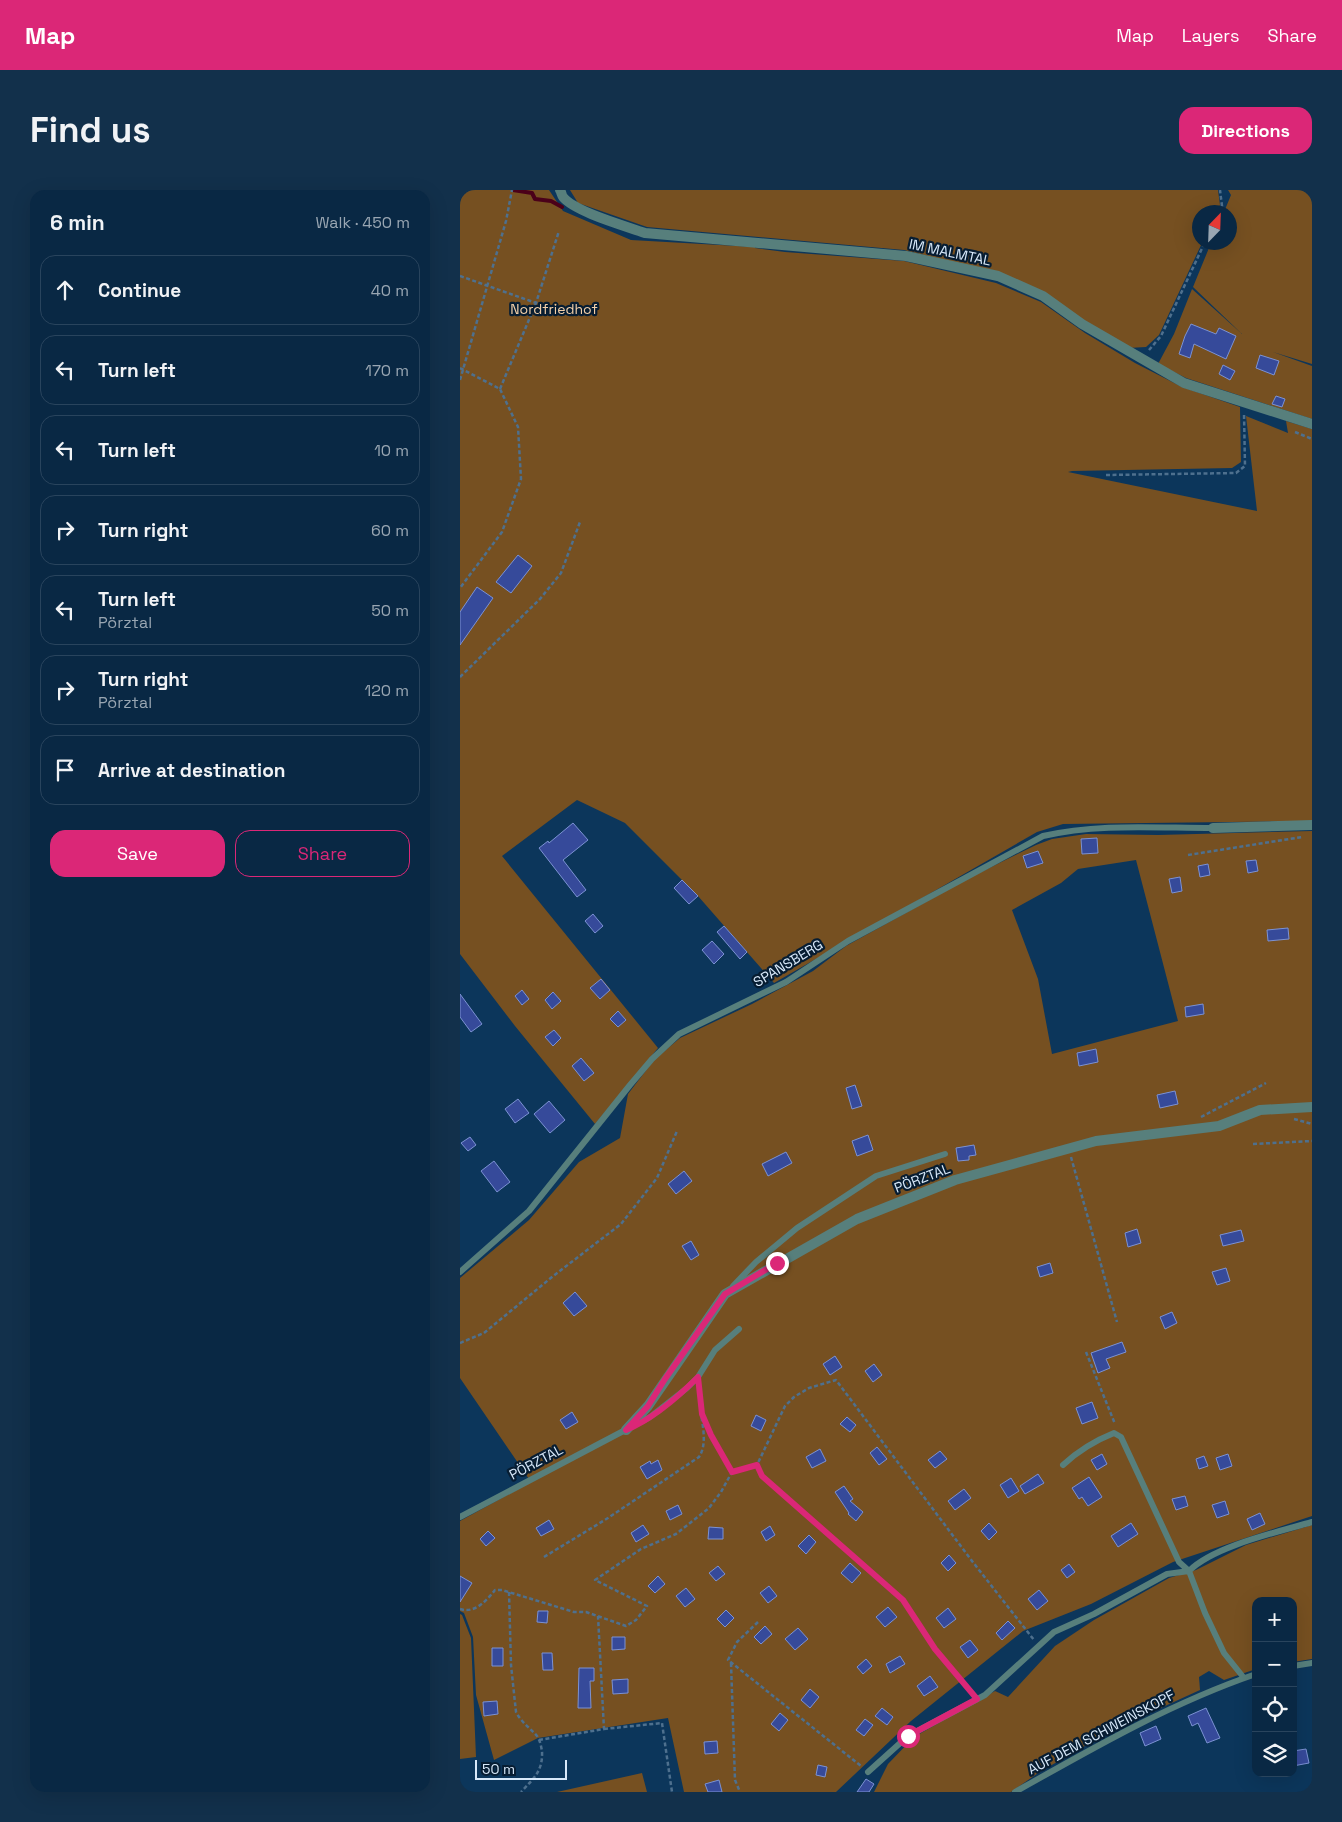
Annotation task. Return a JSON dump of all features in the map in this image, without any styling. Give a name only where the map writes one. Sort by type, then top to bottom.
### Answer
[{"type":"street","name":"IM MALMTAL","points":[[560,190],[562,197],[575,206],[612,222],[645,233],[906,256],[998,276],[1043,296],[1082,324],[1184,383],[1312,424]]},
{"type":"street","points":[[1213,828],[1310,829]]},
{"type":"street","name":"PÖRZTAL","points":[[626,1430],[652,1400],[725,1294],[857,1219],[955,1180],[1096,1141],[1219,1126],[1260,1110],[1312,1106]]},
{"type":"lane","name":"SPANSBERG","points":[[460,1272],[529,1211],[652,1059],[680,1034],[786,982],[848,941],[1043,836],[1067,830],[1122,827],[1213,828]]},
{"type":"lane","points":[[725,1294],[756,1262],[797,1228],[876,1176],[945,1154]]},
{"type":"lane","name":"PÖRZTAL","points":[[460,1517],[650,1417],[687,1388],[698,1377],[715,1350],[739,1329]]},
{"type":"lane","points":[[1063,1465],[1092,1442],[1114,1433],[1121,1437],[1179,1562],[1189,1571],[1205,1613],[1224,1653],[1244,1678]]},
{"type":"lane","points":[[868,1772],[908,1736],[985,1695],[1054,1632],[1094,1614],[1167,1574],[1189,1571],[1198,1561],[1246,1541],[1312,1522]]},
{"type":"lane","points":[[1297,1665],[1312,1663]]},
{"type":"lane","name":"AUF DEM SCHWEINSKOPF","points":[[1015,1792],[1127,1730],[1190,1700],[1252,1675]]},
{"type":"path","points":[[460,380],[461,368],[506,221],[511,190]]},
{"type":"path","points":[[1220,190],[1222,205]]},
{"type":"path","points":[[500,389],[536,303],[559,231]]},
{"type":"path","points":[[1142,359],[1161,336],[1200,250]]},
{"type":"path","points":[[460,276],[536,303]]},
{"type":"path","points":[[460,588],[502,532],[521,479],[518,428],[500,389],[461,368]]},
{"type":"path","points":[[1106,475],[1236,473],[1245,466],[1244,408],[1236,399]]},
{"type":"path","points":[[460,677],[540,599],[560,573],[580,522]]},
{"type":"path","points":[[1188,855],[1302,838],[1310,829]]},
{"type":"path","points":[[1198,1118],[1266,1083]]},
{"type":"path","points":[[460,1344],[484,1333],[621,1224],[657,1178],[677,1131]]},
{"type":"path","points":[[1253,1144],[1312,1141]]},
{"type":"path","points":[[1069,1149],[1117,1322]]},
{"type":"path","points":[[1086,1352],[1121,1437]]},
{"type":"path","points":[[544,1557],[608,1518],[699,1457],[702,1453],[704,1439],[698,1377]]},
{"type":"path","points":[[460,1609],[464,1610],[480,1606],[495,1590],[509,1592],[574,1612],[586,1612],[626,1626],[636,1620],[647,1606],[595,1580],[641,1549],[676,1534],[702,1513],[721,1492],[732,1472],[757,1465],[785,1406],[794,1397],[809,1388],[836,1380],[972,1561],[1038,1645]]},
{"type":"path","points":[[702,1414],[711,1435],[732,1472]]},
{"type":"path","points":[[757,1465],[762,1476],[903,1600],[935,1649],[977,1699]]},
{"type":"path","points":[[509,1592],[511,1665],[516,1712],[539,1740],[542,1747],[541,1767],[522,1792]]},
{"type":"path","points":[[598,1616],[604,1729]]},
{"type":"path","points":[[740,1792],[735,1780],[731,1663],[728,1660],[737,1642],[758,1622]]},
{"type":"path","points":[[731,1663],[868,1772]]},
{"type":"path","points":[[539,1740],[604,1729],[662,1723],[672,1792]]},
{"type":"green space","name":"Nordfriedhof","points":[[460,190],[549,190],[563,211],[631,240],[755,247],[754,294],[755,248],[904,261],[996,283],[1041,302],[1085,333],[1135,363],[1182,387],[1240,407],[1241,462],[1232,468],[1068,472],[1257,511],[1246,416],[1288,433],[1286,421],[1312,429],[1312,821],[1063,824],[1037,832],[774,983],[698,896],[625,823],[577,800],[502,856],[658,1048],[595,1124],[515,1026],[460,954]]},
{"type":"green space","points":[[570,190],[1218,190],[1220,205],[1192,205],[1192,250],[1199,250],[1159,335],[1146,347],[1128,348],[998,274],[904,250],[647,227],[578,203]]},
{"type":"green space","points":[[1228,190],[1312,190],[1312,364],[1273,352],[1312,366],[1312,419],[1186,378],[1158,364],[1174,334],[1192,289],[1242,334],[1193,287],[1208,250],[1237,250],[1237,205],[1227,205],[1231,195]]},
{"type":"green space","points":[[1312,831],[1312,1516],[1173,1562],[1091,1604],[1023,1631],[911,1721],[836,1792],[684,1792],[668,1718],[538,1738],[494,1760],[476,1695],[473,1637],[464,1613],[460,1611],[460,1521],[531,1482],[460,1378],[460,1278],[529,1220],[579,1162],[620,1138],[628,1094],[654,1060],[680,1038],[752,1004],[813,971],[846,946],[969,878],[1036,845],[1052,839],[1086,834],[1158,835]],"holes":[[[1136,860],[1178,1021],[1052,1054],[1038,979],[1012,910],[1061,883],[1078,869]]]},
{"type":"green space","points":[[1312,1525],[1312,1659],[1297,1661],[1297,1597],[1252,1597],[1252,1670],[1224,1680],[1209,1671],[1199,1677],[1200,1690],[1154,1711],[1136,1708],[1082,1748],[1041,1771],[1011,1792],[874,1792],[888,1764],[914,1737],[995,1691],[1008,1697],[1055,1646],[1094,1620],[1169,1578],[1196,1570],[1246,1545]]},
{"type":"green space","points":[[460,1614],[471,1638],[476,1757],[460,1759]]},
{"type":"green space","points":[[642,1773],[647,1792],[557,1792]]},
{"type":"building","points":[[1191,324],[1216,334],[1219,328],[1236,336],[1226,359],[1194,344],[1190,358],[1179,354]]},
{"type":"building","points":[[1260,355],[1279,361],[1274,375],[1256,368]]},
{"type":"building","points":[[1223,365],[1235,371],[1230,380],[1219,374]]},
{"type":"building","points":[[1276,396],[1285,399],[1282,407],[1272,404]]},
{"type":"building","points":[[518,555],[532,566],[511,593],[496,582]]},
{"type":"building","points":[[477,587],[493,598],[460,645],[460,612]]},
{"type":"building","points":[[573,823],[588,840],[563,860],[586,890],[577,897],[539,848],[548,841],[549,843]]},
{"type":"building","points":[[1097,838],[1098,853],[1082,854],[1081,839]]},
{"type":"building","points":[[1038,851],[1043,863],[1027,868],[1023,856]]},
{"type":"building","points":[[1256,860],[1258,871],[1248,873],[1246,861]]},
{"type":"building","points":[[1208,864],[1210,875],[1200,877],[1198,866]]},
{"type":"building","points":[[1180,877],[1182,891],[1172,893],[1169,879]]},
{"type":"building","points":[[682,880],[698,896],[689,904],[674,888]]},
{"type":"building","points":[[593,914],[603,926],[595,933],[585,921]]},
{"type":"building","points":[[724,926],[747,952],[740,959],[717,932]]},
{"type":"building","points":[[1288,928],[1289,939],[1268,941],[1267,930]]},
{"type":"building","points":[[712,941],[724,954],[714,964],[702,950]]},
{"type":"building","points":[[601,979],[610,990],[600,999],[590,988]]},
{"type":"building","points":[[522,990],[529,999],[522,1005],[515,996]]},
{"type":"building","points":[[553,992],[561,1001],[552,1009],[545,1000]]},
{"type":"building","points":[[460,994],[482,1024],[471,1032],[460,1017]]},
{"type":"building","points":[[1203,1004],[1204,1014],[1186,1017],[1185,1007]]},
{"type":"building","points":[[618,1011],[626,1020],[618,1027],[610,1019]]},
{"type":"building","points":[[554,1030],[561,1038],[553,1046],[545,1037]]},
{"type":"building","points":[[1096,1049],[1098,1062],[1079,1066],[1077,1053]]},
{"type":"building","points":[[581,1058],[594,1073],[584,1081],[572,1066]]},
{"type":"building","points":[[855,1085],[862,1106],[852,1109],[846,1088]]},
{"type":"building","points":[[1175,1091],[1178,1104],[1160,1108],[1157,1095]]},
{"type":"building","points":[[518,1099],[529,1113],[515,1123],[505,1109]]},
{"type":"building","points":[[549,1101],[565,1120],[550,1133],[534,1114]]},
{"type":"building","points":[[868,1135],[873,1150],[857,1156],[852,1141]]},
{"type":"building","points":[[470,1137],[476,1145],[468,1151],[461,1143]]},
{"type":"building","points":[[974,1145],[976,1155],[969,1156],[969,1160],[958,1161],[956,1148]]},
{"type":"building","points":[[786,1152],[792,1163],[768,1176],[762,1164]]},
{"type":"building","points":[[494,1161],[510,1182],[497,1192],[481,1171]]},
{"type":"building","points":[[684,1171],[692,1181],[676,1194],[668,1184]]},
{"type":"building","points":[[1137,1229],[1141,1243],[1128,1247],[1125,1233]]},
{"type":"building","points":[[1241,1230],[1244,1241],[1223,1246],[1220,1235]]},
{"type":"building","points":[[691,1241],[699,1255],[691,1260],[682,1246]]},
{"type":"building","points":[[1050,1263],[1053,1273],[1040,1277],[1037,1267]]},
{"type":"building","points":[[1226,1268],[1230,1281],[1217,1285],[1212,1272]]},
{"type":"building","points":[[575,1292],[587,1306],[574,1316],[563,1303]]},
{"type":"building","points":[[1172,1312],[1177,1323],[1165,1329],[1160,1317]]},
{"type":"building","points":[[1122,1342],[1126,1352],[1106,1359],[1110,1368],[1098,1373],[1091,1353]]},
{"type":"building","points":[[835,1356],[842,1367],[830,1375],[823,1364]]},
{"type":"building","points":[[874,1364],[882,1375],[873,1382],[865,1371]]},
{"type":"building","points":[[1092,1402],[1098,1418],[1082,1424],[1076,1408]]},
{"type":"building","points":[[572,1412],[578,1422],[566,1429],[560,1420]]},
{"type":"building","points":[[756,1415],[766,1420],[761,1431],[751,1426]]},
{"type":"building","points":[[847,1417],[856,1425],[850,1432],[840,1424]]},
{"type":"building","points":[[877,1447],[887,1459],[879,1465],[870,1453]]},
{"type":"building","points":[[820,1449],[826,1461],[812,1468],[806,1457]]},
{"type":"building","points":[[940,1451],[947,1459],[935,1468],[928,1460]]},
{"type":"building","points":[[1102,1454],[1107,1464],[1097,1470],[1091,1460]]},
{"type":"building","points":[[1228,1454],[1232,1466],[1220,1470],[1216,1458]]},
{"type":"building","points":[[1204,1456],[1208,1466],[1199,1469],[1196,1459]]},
{"type":"building","points":[[658,1460],[662,1470],[647,1479],[640,1467],[650,1461],[651,1464]]},
{"type":"building","points":[[1038,1474],[1044,1483],[1025,1494],[1020,1486]]},
{"type":"building","points":[[1089,1477],[1102,1497],[1088,1506],[1082,1497],[1079,1499],[1072,1488]]},
{"type":"building","points":[[1011,1478],[1019,1491],[1008,1498],[1000,1485]]},
{"type":"building","points":[[844,1486],[853,1499],[850,1501],[863,1512],[856,1521],[848,1514],[835,1492]]},
{"type":"building","points":[[964,1489],[971,1498],[955,1510],[948,1501]]},
{"type":"building","points":[[1185,1496],[1188,1506],[1176,1510],[1172,1499]]},
{"type":"building","points":[[1225,1501],[1229,1514],[1217,1518],[1212,1505]]},
{"type":"building","points":[[678,1505],[682,1514],[670,1520],[666,1511]]},
{"type":"building","points":[[1260,1513],[1265,1524],[1252,1530],[1247,1519]]},
{"type":"building","points":[[549,1520],[554,1529],[541,1536],[536,1528]]},
{"type":"building","points":[[989,1523],[997,1532],[989,1540],[981,1531]]},
{"type":"building","points":[[1131,1523],[1138,1534],[1118,1547],[1111,1536]]},
{"type":"building","points":[[643,1525],[649,1534],[636,1542],[631,1533]]},
{"type":"building","points":[[770,1526],[775,1535],[766,1541],[761,1532]]},
{"type":"building","points":[[709,1527],[723,1528],[723,1539],[708,1539]]},
{"type":"building","points":[[488,1531],[495,1538],[486,1546],[480,1539]]},
{"type":"building","points":[[809,1535],[816,1542],[806,1554],[798,1546]]},
{"type":"building","points":[[949,1555],[956,1563],[948,1571],[941,1563]]},
{"type":"building","points":[[850,1563],[861,1573],[852,1583],[841,1573]]},
{"type":"building","points":[[1069,1564],[1075,1572],[1067,1578],[1061,1570]]},
{"type":"building","points":[[718,1566],[725,1574],[716,1581],[709,1573]]},
{"type":"building","points":[[460,1576],[472,1583],[460,1602]]},
{"type":"building","points":[[658,1576],[665,1584],[655,1593],[648,1586]]},
{"type":"building","points":[[769,1586],[777,1596],[768,1603],[760,1593]]},
{"type":"building","points":[[686,1588],[695,1599],[685,1607],[676,1596]]},
{"type":"building","points":[[1039,1590],[1048,1601],[1037,1610],[1028,1599]]},
{"type":"building","points":[[888,1607],[897,1617],[885,1627],[876,1617]]},
{"type":"building","points":[[948,1608],[956,1619],[944,1628],[936,1618]]},
{"type":"building","points":[[726,1610],[734,1618],[725,1627],[717,1619]]},
{"type":"building","points":[[538,1611],[548,1611],[547,1623],[537,1622]]},
{"type":"building","points":[[1008,1621],[1015,1628],[1002,1640],[996,1633]]},
{"type":"building","points":[[765,1626],[772,1634],[761,1644],[754,1637]]},
{"type":"building","points":[[798,1628],[808,1639],[795,1650],[785,1639]]},
{"type":"building","points":[[612,1637],[625,1637],[625,1649],[612,1650]]},
{"type":"building","points":[[970,1640],[978,1650],[968,1658],[960,1647]]},
{"type":"building","points":[[492,1648],[503,1648],[503,1666],[492,1666]]},
{"type":"building","points":[[542,1653],[552,1653],[553,1670],[543,1670]]},
{"type":"building","points":[[900,1656],[905,1664],[890,1673],[886,1664]]},
{"type":"building","points":[[866,1659],[872,1666],[863,1674],[857,1667]]},
{"type":"building","points":[[579,1668],[594,1668],[594,1681],[590,1681],[591,1708],[578,1708]]},
{"type":"building","points":[[930,1676],[938,1687],[924,1696],[917,1686]]},
{"type":"building","points":[[628,1679],[628,1693],[613,1694],[612,1680]]},
{"type":"building","points":[[810,1689],[819,1697],[810,1708],[801,1700]]},
{"type":"building","points":[[497,1701],[498,1714],[484,1716],[483,1702]]},
{"type":"building","points":[[882,1708],[893,1717],[887,1725],[875,1716]]},
{"type":"building","points":[[1206,1708],[1220,1738],[1207,1743],[1198,1723],[1192,1726],[1188,1716]]},
{"type":"building","points":[[780,1713],[788,1720],[779,1731],[771,1724]]},
{"type":"building","points":[[865,1719],[873,1725],[864,1736],[856,1730]]},
{"type":"building","points":[[1156,1726],[1161,1739],[1145,1746],[1140,1733]]},
{"type":"building","points":[[717,1741],[718,1753],[705,1754],[704,1742]]},
{"type":"building","points":[[1306,1749],[1309,1763],[1297,1765],[1297,1750]]},
{"type":"building","points":[[818,1765],[827,1767],[825,1777],[816,1775]]},
{"type":"building","points":[[866,1779],[874,1784],[869,1792],[857,1792]]},
{"type":"building","points":[[719,1780],[722,1792],[708,1792],[705,1784]]},
{"type":"waterway","points":[[513,190],[532,193],[535,199],[551,201],[562,207]]},
{"type":"route","points":[[777,1263],[725,1294],[648,1406],[626,1430],[650,1417],[698,1377],[702,1414],[711,1435],[732,1472],[757,1465],[762,1476],[903,1600],[935,1649],[977,1699],[908,1736]]}]
